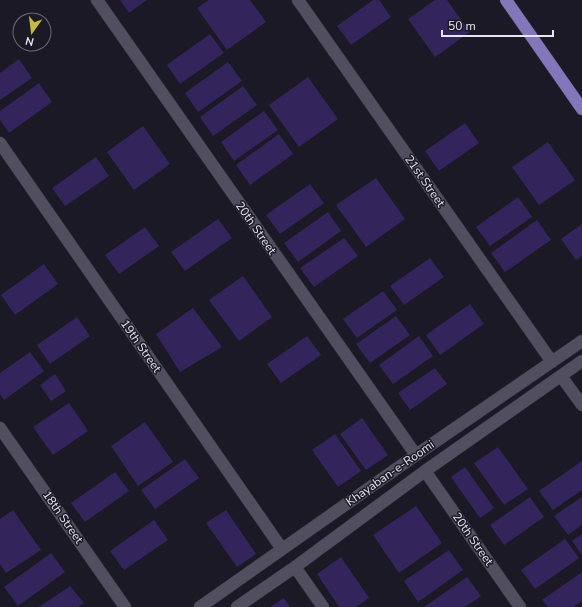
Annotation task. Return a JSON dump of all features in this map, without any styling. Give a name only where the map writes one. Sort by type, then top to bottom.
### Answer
[{"type":"main road","points":[[506,0],[582,109]]},
{"type":"street","name":"20th Street","points":[[97,0],[416,456]]},
{"type":"street","name":"21st Street","points":[[298,0],[552,362]]},
{"type":"street","name":"19th Street","points":[[0,143],[282,549]]},
{"type":"street","name":"Khayaban-e-Roomi","points":[[200,607],[582,341]]},
{"type":"street","name":"Khayaban-e-Roomi","points":[[238,607],[425,471],[582,361]]},
{"type":"street","points":[[561,376],[582,405]]},
{"type":"street","name":"18th Street","points":[[0,428],[125,607]]},
{"type":"street","name":"20th Street","points":[[425,471],[520,607]]},
{"type":"street","points":[[295,567],[323,607]]},
{"type":"building","points":[[120,0],[147,0],[129,13]]},
{"type":"building","points":[[209,0],[250,0],[266,22],[227,50],[197,8]]},
{"type":"building","points":[[373,0],[379,0],[391,17],[351,45],[337,26]]},
{"type":"building","points":[[435,0],[447,0],[470,32],[435,57],[408,19]]},
{"type":"building","points":[[210,34],[224,53],[180,84],[167,65]]},
{"type":"building","points":[[19,59],[32,78],[0,100],[0,73]]},
{"type":"building","points":[[228,62],[242,81],[198,112],[185,93]]},
{"type":"building","points":[[308,77],[338,119],[299,147],[269,105]]},
{"type":"building","points":[[39,83],[52,102],[9,133],[0,120],[0,111]]},
{"type":"building","points":[[243,86],[257,105],[213,136],[200,117]]},
{"type":"building","points":[[264,111],[278,130],[234,161],[221,142]]},
{"type":"building","points":[[465,123],[479,143],[439,171],[425,151]]},
{"type":"building","points":[[143,126],[170,164],[134,190],[107,152]]},
{"type":"building","points":[[279,134],[293,154],[250,185],[236,165]]},
{"type":"building","points":[[548,142],[575,180],[539,205],[512,167]]},
{"type":"building","points":[[96,157],[109,176],[65,206],[52,188]]},
{"type":"building","points":[[376,178],[405,219],[366,247],[336,205]]},
{"type":"building","points":[[310,184],[324,203],[280,234],[266,215]]},
{"type":"building","points":[[518,197],[532,217],[490,246],[476,227]]},
{"type":"building","points":[[328,212],[341,231],[298,262],[284,243]]},
{"type":"building","points":[[218,219],[232,238],[185,271],[171,252]]},
{"type":"building","points":[[537,220],[551,240],[505,272],[491,253]]},
{"type":"building","points":[[582,224],[582,256],[576,260],[561,239]]},
{"type":"building","points":[[145,227],[159,246],[119,274],[105,255]]},
{"type":"building","points":[[344,238],[358,256],[314,287],[300,268]]},
{"type":"building","points":[[430,258],[444,277],[404,305],[390,286]]},
{"type":"building","points":[[44,264],[58,284],[15,315],[1,295]]},
{"type":"building","points":[[243,276],[272,317],[239,341],[209,300]]},
{"type":"building","points":[[383,291],[397,310],[357,338],[343,319]]},
{"type":"building","points":[[470,304],[484,324],[440,355],[426,335]]},
{"type":"building","points":[[193,308],[222,347],[180,372],[156,334]]},
{"type":"building","points":[[396,316],[410,335],[370,363],[356,344]]},
{"type":"building","points":[[77,317],[90,336],[50,364],[37,345]]},
{"type":"building","points":[[307,336],[321,355],[281,383],[267,364]]},
{"type":"building","points":[[419,336],[433,356],[393,384],[379,365]]},
{"type":"building","points":[[30,352],[44,371],[4,400],[0,394],[0,373]]},
{"type":"building","points":[[435,368],[447,384],[410,410],[398,393]]},
{"type":"building","points":[[55,374],[66,391],[51,401],[40,385]]},
{"type":"building","points":[[69,403],[88,431],[53,455],[33,427]]},
{"type":"building","points":[[362,418],[388,455],[366,470],[340,434]]},
{"type":"building","points":[[145,422],[173,462],[138,486],[111,446]]},
{"type":"building","points":[[335,434],[361,471],[338,487],[312,450]]},
{"type":"building","points":[[498,447],[528,489],[504,505],[474,463]]},
{"type":"building","points":[[185,459],[199,478],[155,509],[141,490]]},
{"type":"building","points":[[582,461],[582,490],[553,510],[539,491]]},
{"type":"building","points":[[465,467],[494,508],[480,518],[451,477]]},
{"type":"building","points":[[115,472],[129,491],[85,522],[71,503]]},
{"type":"building","points":[[530,497],[544,517],[504,545],[490,525]]},
{"type":"building","points":[[582,497],[582,525],[568,535],[554,516]]},
{"type":"building","points":[[416,506],[442,543],[399,573],[373,535]]},
{"type":"building","points":[[13,510],[41,550],[6,573],[0,564],[0,519]]},
{"type":"building","points":[[226,510],[256,554],[237,567],[206,523]]},
{"type":"building","points":[[154,520],[168,540],[124,570],[110,551]]},
{"type":"building","points":[[582,534],[582,555],[572,541]]},
{"type":"building","points":[[565,539],[579,558],[535,589],[521,570]]},
{"type":"building","points":[[449,550],[463,570],[418,602],[404,581]]},
{"type":"building","points":[[51,553],[65,572],[18,606],[4,587]]},
{"type":"building","points":[[341,557],[369,598],[356,607],[339,607],[317,574]]},
{"type":"building","points":[[582,572],[582,601],[573,607],[548,607],[542,600]]},
{"type":"building","points":[[467,577],[481,596],[465,607],[424,607]]},
{"type":"building","points":[[70,586],[84,603],[78,607],[39,607]]},
{"type":"building","points":[[284,598],[290,607],[270,607]]}]
